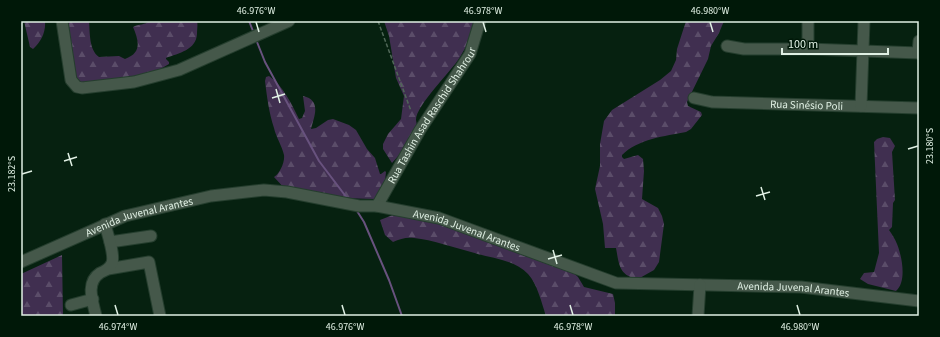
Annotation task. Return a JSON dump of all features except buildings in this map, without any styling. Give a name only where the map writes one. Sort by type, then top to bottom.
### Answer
[{"type":"street","points":[[62,21],[70,80],[77,87],[82,88],[134,82],[179,70],[289,21]]},
{"type":"street","name":"Rua Tashin Asad Raschid Shahrour","points":[[376,206],[420,130],[470,54],[480,21]]},
{"type":"street","points":[[808,21],[808,49]]},
{"type":"street","points":[[861,106],[864,21]]},
{"type":"street","points":[[727,46],[744,49],[862,50],[919,53],[919,41]]},
{"type":"street","name":"Rua Sinésio Poli","points":[[694,98],[712,102],[919,108]]},
{"type":"street","name":"Avenida Juvenal Arantes","points":[[21,262],[125,216],[211,196],[264,190],[286,192],[359,206],[376,206],[439,218],[616,283],[801,287],[919,301]]},
{"type":"street","points":[[96,316],[91,291],[92,281],[108,269],[112,264],[113,256],[105,224]]},
{"type":"street","points":[[110,242],[150,236]]},
{"type":"street","points":[[108,269],[149,262],[160,316]]},
{"type":"street","points":[[698,316],[700,285]]},
{"type":"street","points":[[71,305],[93,299]]},
{"type":"path","points":[[378,21],[411,111]]},
{"type":"green space","points":[[24,21],[45,21],[45,29],[42,36],[33,49],[30,47]]},
{"type":"green space","points":[[57,21],[89,21],[93,50],[99,57],[119,56],[125,59],[130,56],[137,50],[138,46],[137,37],[133,27],[149,21],[197,21],[197,34],[194,44],[186,50],[166,58],[169,64],[138,82],[83,85],[74,78],[62,58]]},
{"type":"green space","points":[[384,21],[476,21],[463,53],[422,106],[416,120],[417,126],[400,154],[392,163],[383,149],[383,144],[388,134],[401,119],[404,96],[396,78],[389,36]]},
{"type":"green space","points":[[686,21],[724,21],[711,46],[708,59],[687,102],[688,106],[701,112],[702,115],[691,129],[686,132],[652,139],[636,145],[622,155],[624,159],[638,155],[643,159],[644,171],[642,199],[658,208],[664,224],[659,262],[654,270],[638,279],[623,272],[619,264],[616,248],[605,248],[603,224],[595,189],[600,166],[600,144],[604,121],[612,110],[660,80],[671,71],[676,60],[677,49]]},
{"type":"green space","points":[[269,76],[283,90],[299,119],[302,118],[305,111],[303,96],[313,101],[315,105],[315,114],[311,129],[333,119],[349,125],[356,130],[367,149],[375,158],[380,174],[385,171],[386,172],[385,181],[376,199],[337,198],[286,190],[274,177],[282,167],[284,155],[269,111],[265,81],[266,77]]},
{"type":"green space","points":[[883,137],[890,138],[895,146],[892,152],[895,200],[893,203],[892,227],[889,230],[899,249],[902,262],[902,282],[896,291],[868,284],[860,279],[864,273],[874,272],[879,253],[874,142]]},
{"type":"green space","points":[[407,212],[567,267],[578,277],[584,287],[613,294],[615,316],[546,316],[534,283],[528,274],[516,265],[421,239],[406,238],[393,242],[385,235],[380,220],[398,213]]},
{"type":"green space","points":[[62,255],[63,316],[21,316],[21,274]]},
{"type":"waterway","points":[[249,21],[253,31]]},
{"type":"waterway","points":[[257,42],[265,62],[319,161],[347,198]]},
{"type":"waterway","points":[[357,211],[364,222],[389,280],[402,316]]}]
